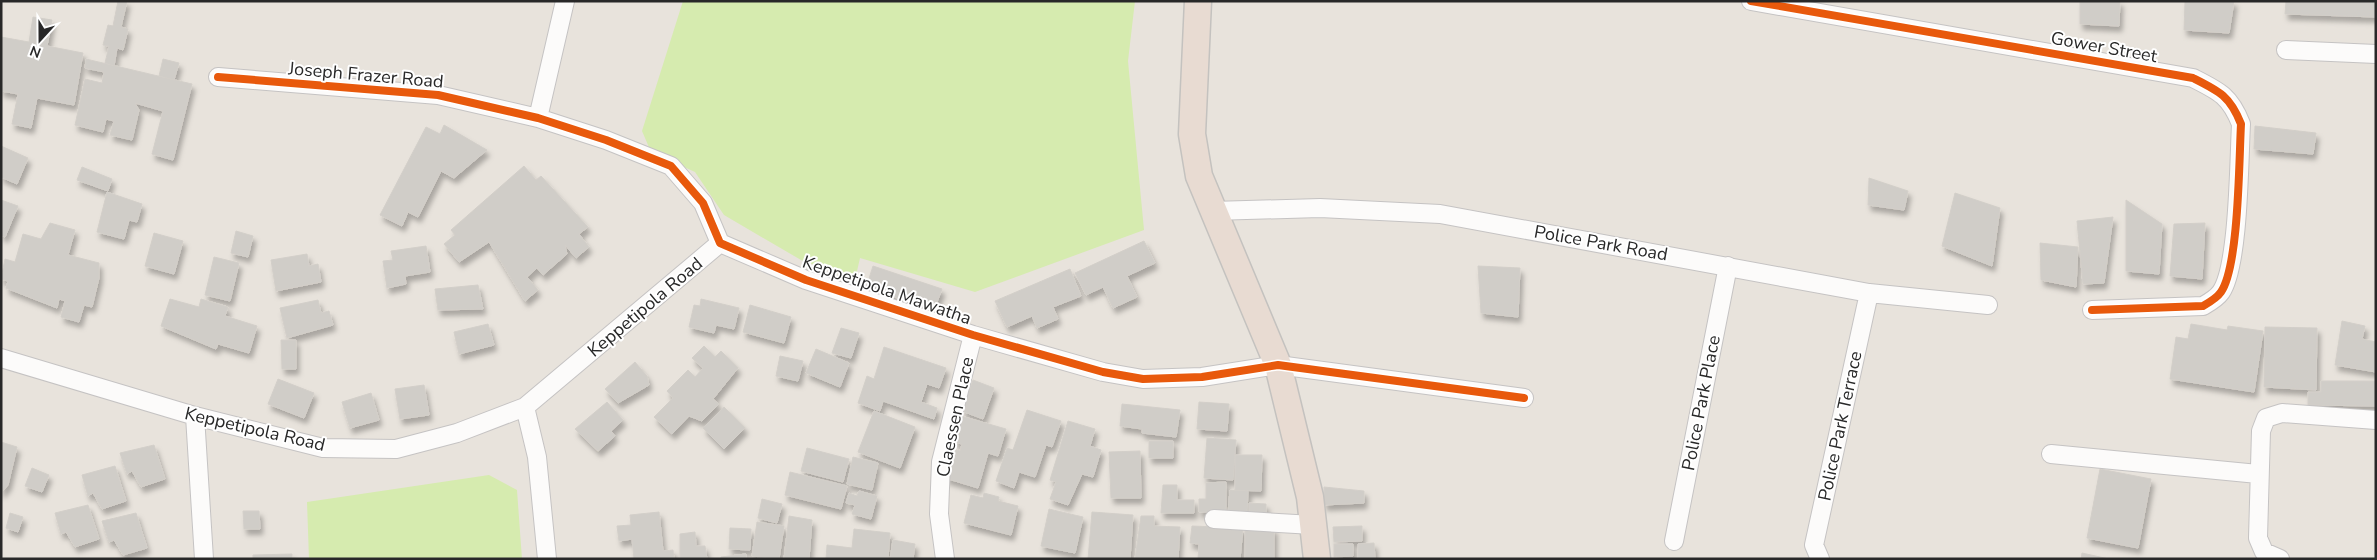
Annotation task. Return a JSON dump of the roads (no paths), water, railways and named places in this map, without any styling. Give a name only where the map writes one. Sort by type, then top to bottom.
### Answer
[{"type":"highway","points":[[1198,1],[1192,134],[1199,176],[1278,366],[1310,497],[1317,559]]},
{"type":"street","points":[[565,1],[538,118],[606,140],[671,166],[703,203],[720,243]]},
{"type":"street","name":"Gower Street","points":[[1751,1],[1783,3],[2194,78],[2217,90],[2234,106],[2241,124],[2232,261],[2222,291],[2212,301],[2203,306],[2092,310]]},
{"type":"street","points":[[2286,50],[2376,54]]},
{"type":"street","name":"Joseph Frazer Road","points":[[218,77],[438,95],[538,118]]},
{"type":"street","name":"Police Park Road","points":[[1212,211],[1320,208],[1440,214],[1869,293],[1988,305]]},
{"type":"street","name":"Keppetipola Mawatha","points":[[720,243],[806,280],[973,335],[1103,372],[1143,379],[1202,377],[1278,366],[1524,398]]},
{"type":"street","name":"Keppetipola Road","points":[[1,358],[195,416],[323,448],[396,449],[457,433],[525,407],[720,243]]},
{"type":"street","name":"Police Park Place","points":[[1674,541],[1728,266]]},
{"type":"street","name":"Police Park Terrace","points":[[1820,559],[1814,545],[1869,293]]},
{"type":"street","name":"Claessen Place","points":[[945,559],[939,514],[941,462],[973,335]]},
{"type":"street","points":[[525,407],[537,457],[547,559]]},
{"type":"street","points":[[2280,559],[2264,552],[2258,538],[2258,474],[2261,431],[2266,418],[2282,413],[2376,420]]},
{"type":"street","points":[[195,416],[204,559]]},
{"type":"street","points":[[2050,454],[2258,474]]},
{"type":"street","points":[[1214,519],[1313,525]]}]
